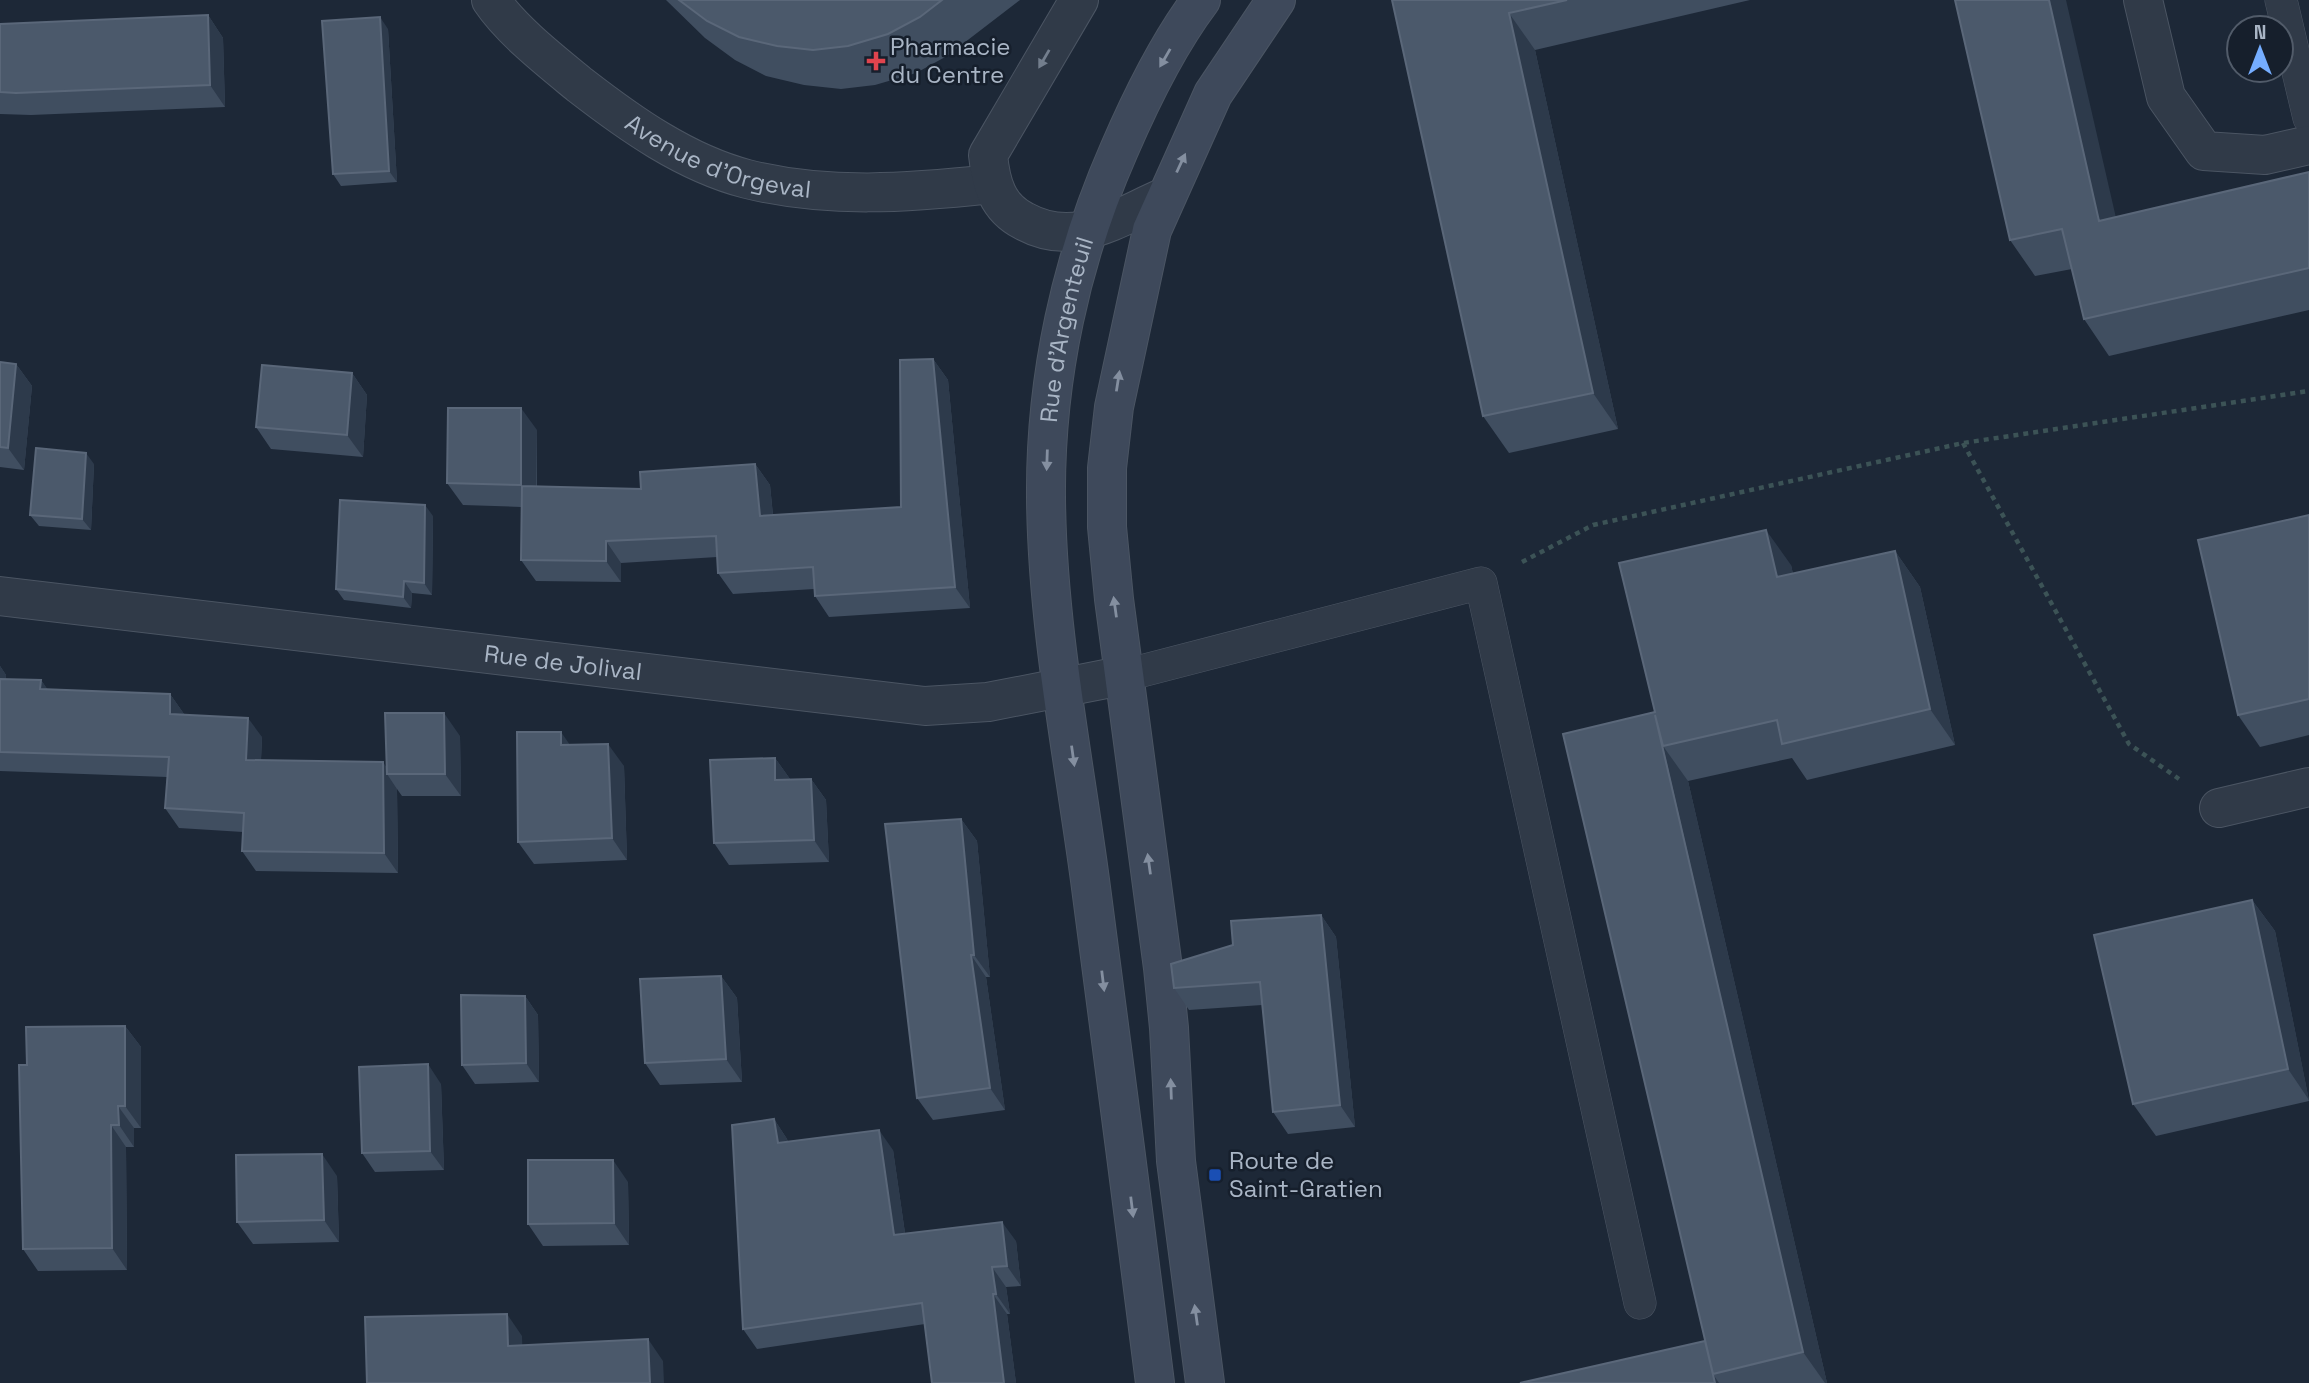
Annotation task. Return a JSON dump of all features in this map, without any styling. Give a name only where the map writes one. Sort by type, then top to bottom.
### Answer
[{"type":"main road","name":"Rue d'Argenteuil","points":[[1063,688],[1046,499],[1054,378],[1076,269],[1087,231],[1135,112],[1201,0]]},
{"type":"main road","points":[[1205,1383],[1176,1161],[1169,1028],[1126,675],[1114,599],[1107,527],[1107,468],[1114,407],[1130,320],[1152,230],[1213,94],[1276,0]]},
{"type":"main road","points":[[1063,688],[1156,1383]]},
{"type":"street","name":"Avenue d'Orgeval","points":[[491,0],[553,63],[612,110],[675,150],[745,178],[822,192],[938,190],[991,184]]},
{"type":"street","points":[[1079,0],[988,155],[991,184],[1008,212],[1040,230],[1057,234],[1087,231],[1165,197]]},
{"type":"street","points":[[2143,0],[2166,96],[2204,151],[2265,155],[2309,145]]},
{"type":"street","name":"Rue de Jolival","points":[[0,596],[925,706],[988,702],[1126,675]]},
{"type":"street","points":[[2220,808],[2309,788]]},
{"type":"lane","points":[[2281,0],[2309,118]]},
{"type":"lane","points":[[1126,675],[1481,583],[1640,1303]]},
{"type":"path","points":[[1481,583],[1593,525],[1963,443],[2309,391]]},
{"type":"path","points":[[1963,443],[2129,744],[2220,808]]},
{"type":"building","points":[[679,0],[942,0],[920,17],[888,34],[848,46],[813,50],[777,46],[739,37],[707,21]]},
{"type":"building","points":[[1392,0],[1567,0],[1509,13],[1593,393],[1483,416]]},
{"type":"building","points":[[1955,0],[2049,0],[2099,221],[2309,172],[2309,268],[2084,319],[2062,229],[2010,240]]},
{"type":"building","points":[[208,15],[210,85],[0,92],[0,24]]},
{"type":"building","points":[[380,17],[389,171],[333,174],[322,21]]},
{"type":"building","points":[[933,359],[955,587],[815,596],[813,567],[718,573],[716,536],[606,541],[606,561],[521,560],[522,486],[641,489],[640,472],[755,464],[760,516],[901,507],[900,360]]},
{"type":"building","points":[[0,362],[16,364],[8,448],[0,447]]},
{"type":"building","points":[[262,365],[352,373],[347,435],[256,427]]},
{"type":"building","points":[[448,408],[521,408],[521,485],[447,483]]},
{"type":"building","points":[[36,448],[86,453],[82,519],[30,515]]},
{"type":"building","points":[[340,500],[425,505],[424,583],[404,581],[403,597],[336,589]]},
{"type":"building","points":[[2309,515],[2309,699],[2238,715],[2198,540]]},
{"type":"building","points":[[1766,530],[1777,577],[1895,551],[1930,709],[1782,744],[1777,720],[1663,746],[1655,715],[1803,1352],[1713,1374],[1563,734],[1655,712],[1619,563]]},
{"type":"building","points":[[0,679],[41,680],[40,689],[170,694],[170,714],[248,718],[246,760],[383,762],[384,853],[242,851],[244,813],[165,808],[169,757],[0,752]]},
{"type":"building","points":[[385,713],[444,713],[445,774],[387,774]]},
{"type":"building","points":[[517,732],[561,732],[561,745],[608,744],[612,838],[518,842]]},
{"type":"building","points":[[775,758],[775,780],[811,779],[814,840],[714,843],[710,760]]},
{"type":"building","points":[[961,819],[974,955],[971,955],[990,1088],[917,1098],[885,824]]},
{"type":"building","points":[[2252,900],[2288,1069],[2133,1104],[2094,935]]},
{"type":"building","points":[[1321,915],[1340,1105],[1273,1112],[1260,982],[1174,988],[1171,964],[1233,945],[1231,921]]},
{"type":"building","points":[[721,976],[726,1059],[645,1063],[640,979]]},
{"type":"building","points":[[461,995],[525,996],[526,1063],[462,1065]]},
{"type":"building","points":[[125,1026],[125,1106],[118,1106],[119,1125],[111,1125],[112,1248],[23,1249],[19,1065],[27,1065],[26,1027]]},
{"type":"building","points":[[428,1064],[430,1151],[362,1153],[359,1067]]},
{"type":"building","points":[[774,1119],[778,1143],[879,1130],[894,1235],[1002,1222],[1007,1266],[992,1267],[1004,1383],[932,1383],[922,1303],[743,1329],[732,1125]]},
{"type":"building","points":[[322,1154],[324,1220],[237,1222],[236,1155]]},
{"type":"building","points":[[528,1160],[613,1160],[614,1223],[528,1224]]},
{"type":"building","points":[[507,1314],[508,1346],[648,1339],[650,1383],[367,1383],[365,1317]]},
{"type":"building","points":[[1705,1341],[1715,1383],[1520,1383]]},
{"type":"place","name":"Pharmacie du Centre","points":[[876,61]]},
{"type":"place","name":"Route de Saint-Gratien","points":[[1215,1175]]}]
